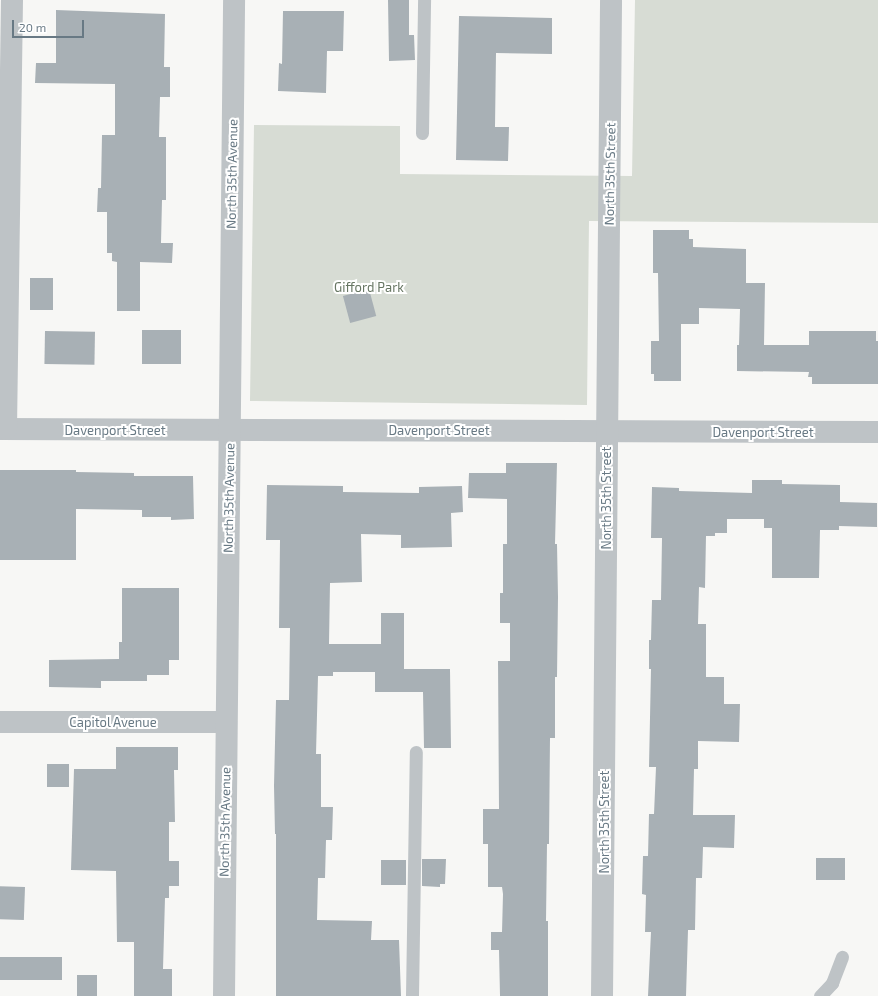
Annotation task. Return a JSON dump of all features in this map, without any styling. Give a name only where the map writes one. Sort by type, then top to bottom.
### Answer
[{"type":"street","points":[[3,429],[12,0]]},
{"type":"street","name":"North 35th Avenue","points":[[224,996],[234,0]]},
{"type":"street","name":"North 35th Street","points":[[602,996],[611,0]]},
{"type":"street","name":"Davenport Street","points":[[3,429],[878,432]]},
{"type":"street","name":"Capitol Avenue","points":[[0,722],[226,722]]},
{"type":"lane","points":[[422,133],[424,0]]},
{"type":"lane","points":[[412,996],[416,752]]},
{"type":"lane","points":[[820,996],[832,983],[842,958]]},
{"type":"green space","name":"Gifford Park","points":[[635,0],[878,0],[878,223],[589,221],[587,405],[250,401],[254,125],[400,126],[400,174],[632,176]]},
{"type":"building","points":[[388,0],[409,0],[409,35],[414,35],[415,60],[389,61]]},
{"type":"building","points":[[56,10],[165,14],[164,67],[170,67],[170,97],[160,97],[159,137],[166,137],[166,200],[162,200],[161,243],[173,243],[172,263],[140,262],[140,311],[117,311],[117,262],[112,261],[112,253],[107,253],[107,212],[97,212],[98,188],[101,188],[102,135],[115,135],[115,84],[35,83],[36,63],[56,63]]},
{"type":"building","points":[[283,11],[344,11],[343,51],[327,51],[326,93],[278,91],[279,63],[282,64]]},
{"type":"building","points":[[459,16],[552,18],[552,54],[496,53],[495,127],[509,127],[508,161],[456,160]]},
{"type":"building","points":[[653,230],[689,230],[689,239],[693,239],[693,247],[746,249],[746,283],[765,283],[764,345],[809,345],[809,331],[876,331],[876,341],[878,341],[878,384],[812,384],[812,377],[808,377],[809,372],[737,371],[737,345],[739,345],[740,309],[699,308],[699,324],[681,324],[681,381],[654,381],[654,374],[651,374],[651,341],[659,341],[658,273],[653,273]]},
{"type":"building","points":[[30,278],[53,278],[53,310],[30,310]]},
{"type":"building","points":[[369,289],[376,316],[350,323],[343,296]]},
{"type":"building","points":[[142,330],[181,330],[181,364],[142,364]]},
{"type":"building","points":[[45,331],[95,332],[94,365],[44,364]]},
{"type":"building","points":[[506,463],[557,463],[555,544],[557,544],[558,597],[557,677],[555,677],[555,738],[550,738],[549,844],[547,844],[546,921],[548,921],[548,996],[500,996],[499,950],[491,950],[491,932],[502,932],[503,894],[502,887],[488,887],[488,844],[483,844],[483,809],[499,809],[498,661],[510,661],[510,623],[500,623],[500,593],[503,593],[503,544],[507,544],[507,499],[468,498],[469,473],[506,473]]},
{"type":"building","points":[[0,470],[76,470],[76,472],[134,473],[134,476],[193,476],[194,519],[171,520],[171,517],[142,517],[142,510],[76,509],[76,560],[0,560]]},
{"type":"building","points":[[752,480],[782,480],[782,484],[840,485],[840,502],[877,503],[877,527],[839,526],[839,530],[820,530],[819,578],[772,578],[772,528],[764,528],[764,519],[727,519],[727,533],[715,533],[715,536],[706,536],[705,588],[699,587],[698,624],[706,624],[706,677],[724,677],[724,704],[740,704],[739,742],[698,741],[698,769],[694,769],[693,815],[735,815],[734,848],[703,847],[702,878],[696,878],[695,930],[688,930],[686,996],[648,996],[651,932],[645,932],[646,895],[642,894],[643,856],[648,856],[649,814],[654,814],[656,767],[649,767],[651,669],[649,669],[649,640],[651,640],[652,600],[661,600],[662,538],[651,538],[652,487],[679,488],[679,491],[752,493]]},
{"type":"building","points":[[267,485],[343,486],[343,492],[419,493],[419,487],[462,486],[463,512],[451,513],[452,547],[401,548],[401,535],[361,534],[362,582],[330,583],[329,644],[381,644],[381,613],[404,613],[404,669],[450,669],[451,748],[424,748],[423,692],[375,692],[375,672],[333,672],[333,676],[318,676],[316,754],[321,754],[321,807],[333,807],[332,840],[326,840],[325,878],[318,878],[317,920],[372,921],[371,940],[399,940],[401,996],[276,996],[276,834],[274,786],[276,700],[289,700],[290,628],[279,628],[280,540],[266,540]]},
{"type":"building","points":[[122,588],[179,588],[179,660],[169,660],[169,675],[147,675],[147,681],[101,681],[101,688],[49,687],[49,660],[119,659],[119,642],[122,642]]},
{"type":"building","points":[[116,747],[178,747],[178,770],[174,770],[175,822],[169,822],[169,861],[179,861],[179,886],[169,886],[169,898],[165,898],[163,969],[172,969],[172,996],[134,996],[134,942],[117,942],[116,871],[71,870],[74,769],[116,769]]},
{"type":"building","points":[[47,764],[69,764],[69,787],[47,787]]},
{"type":"building","points":[[816,858],[845,858],[845,880],[816,880]]},
{"type":"building","points":[[422,859],[446,859],[445,884],[440,884],[440,887],[422,886]]},
{"type":"building","points":[[381,860],[406,860],[406,885],[381,885]]},
{"type":"building","points":[[0,886],[25,887],[24,920],[0,919]]},
{"type":"building","points":[[0,957],[62,957],[62,980],[0,980]]},
{"type":"building","points":[[77,975],[97,975],[97,996],[77,996]]}]
